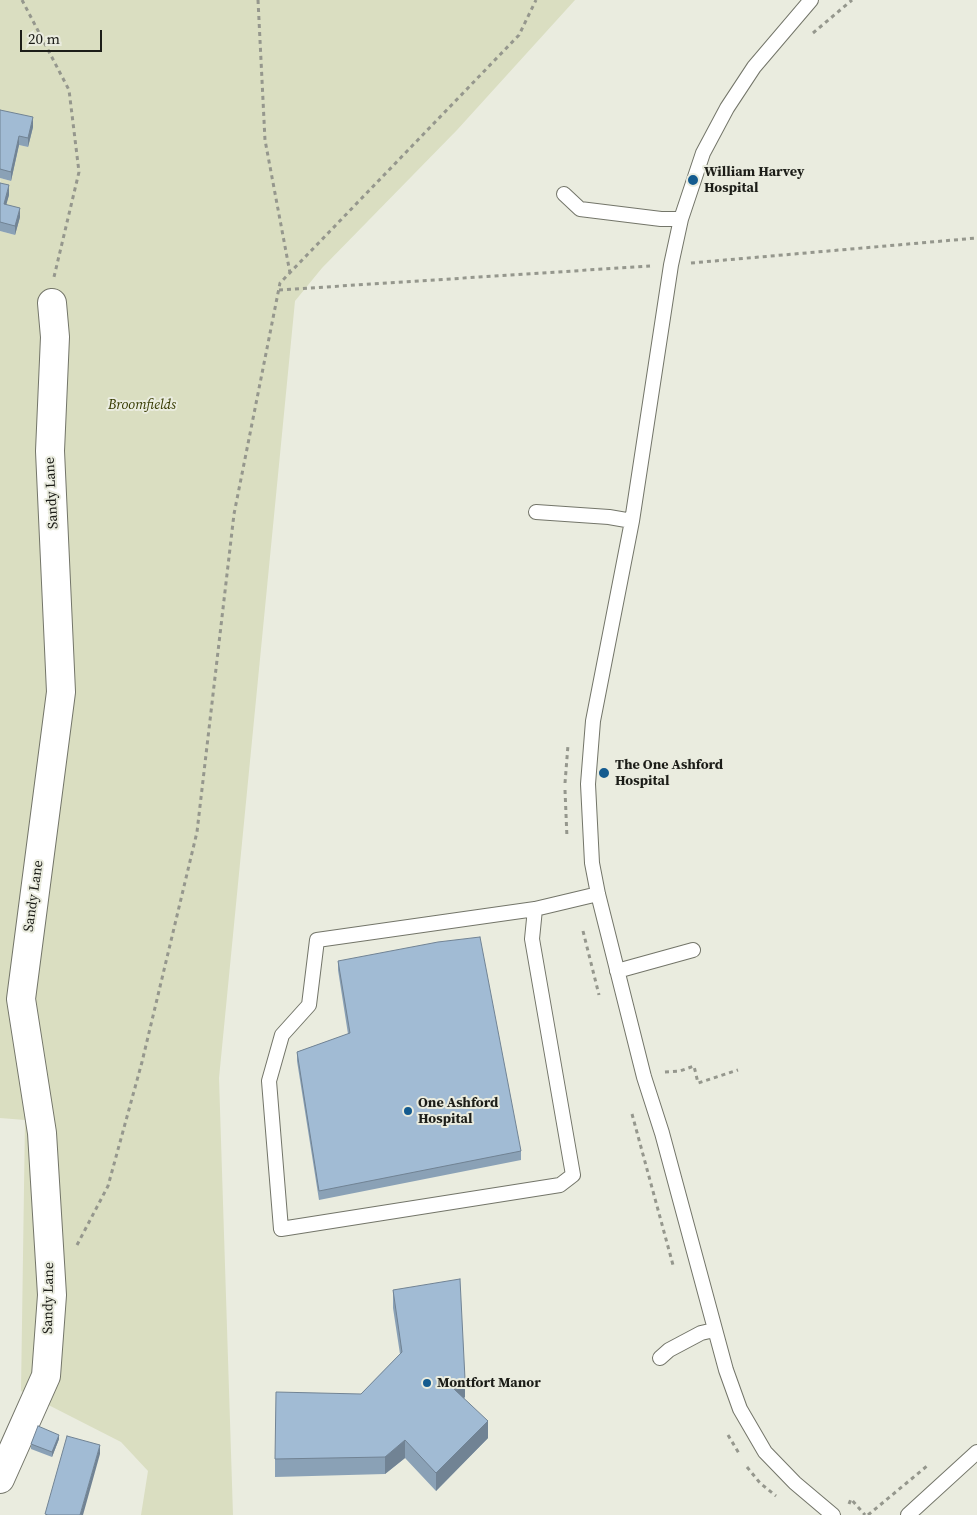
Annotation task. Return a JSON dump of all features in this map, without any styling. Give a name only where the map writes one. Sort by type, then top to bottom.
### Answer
[{"type":"street","name":"Sandy Lane","points":[[0,1479],[46,1376],[52,1295],[42,1133],[21,999],[62,692],[50,451],[55,337],[52,303]]},
{"type":"lane","points":[[811,0],[754,67],[727,108],[703,153],[681,219],[671,265],[632,521],[593,721],[588,784],[592,863],[598,894],[644,1077],[662,1133],[714,1330],[740,1408],[765,1452],[795,1483],[833,1515]]},
{"type":"lane","points":[[564,194],[580,209],[661,219],[681,219]]},
{"type":"lane","points":[[536,512],[609,517],[632,521]]},
{"type":"lane","points":[[535,909],[532,939],[573,1175],[560,1185],[281,1229],[269,1081],[282,1036],[309,1005],[317,940],[535,909],[598,894]]},
{"type":"lane","points":[[617,971],[693,950]]},
{"type":"lane","points":[[660,1358],[669,1350],[701,1333],[714,1330]]},
{"type":"lane","points":[[908,1515],[977,1452]]},
{"type":"path","points":[[22,0],[69,90],[80,172],[54,273],[52,303]]},
{"type":"path","points":[[258,0],[265,140],[290,273]]},
{"type":"path","points":[[74,1253],[108,1186],[142,1062],[197,832],[234,514],[280,283],[519,35],[536,0]]},
{"type":"path","points":[[808,39],[825,21],[852,0]]},
{"type":"path","points":[[696,254],[694,263],[977,238]]},
{"type":"path","points":[[279,290],[650,266],[649,276]]},
{"type":"path","points":[[568,839],[565,767],[569,738]]},
{"type":"path","points":[[576,898],[601,1000]]},
{"type":"path","points":[[644,1077],[680,1071],[694,1066],[698,1083],[738,1070]]},
{"type":"path","points":[[631,1113],[674,1266]]},
{"type":"path","points":[[725,1428],[742,1458]]},
{"type":"path","points":[[747,1466],[760,1483],[779,1499]]},
{"type":"path","points":[[844,1495],[851,1499]]},
{"type":"green space","name":"Broomfields","points":[[0,0],[575,0],[457,130],[322,268],[295,301],[219,1078],[233,1515],[141,1515],[148,1471],[121,1442],[21,1391],[25,1120],[0,1118],[0,231],[15,235],[4,213],[0,178],[11,181],[19,145],[28,147],[0,120]]},
{"type":"building","points":[[0,110],[33,117],[28,138],[19,136],[11,172],[0,169]]},
{"type":"building","points":[[0,183],[9,185],[4,204],[20,208],[15,226],[0,222]]},
{"type":"building","name":"One Ashford Hospital","points":[[480,937],[521,1151],[319,1191],[297,1052],[350,1033],[338,961],[438,942]]},
{"type":"building","name":"Montfort Manor","points":[[460,1279],[465,1379],[454,1389],[488,1421],[436,1473],[405,1440],[385,1457],[275,1459],[276,1392],[361,1394],[402,1352],[393,1290]]},
{"type":"building","points":[[38,1426],[59,1435],[52,1452],[31,1444]]},
{"type":"building","points":[[67,1436],[100,1445],[80,1515],[48,1515],[45,1514]]},
{"type":"place","name":"William Harvey Hospital","points":[[693,180]]},
{"type":"place","name":"The One Ashford Hospital","points":[[604,773]]},
{"type":"place","name":"One Ashford Hospital","points":[[408,1111]]},
{"type":"place","name":"Montfort Manor","points":[[427,1383]]}]
